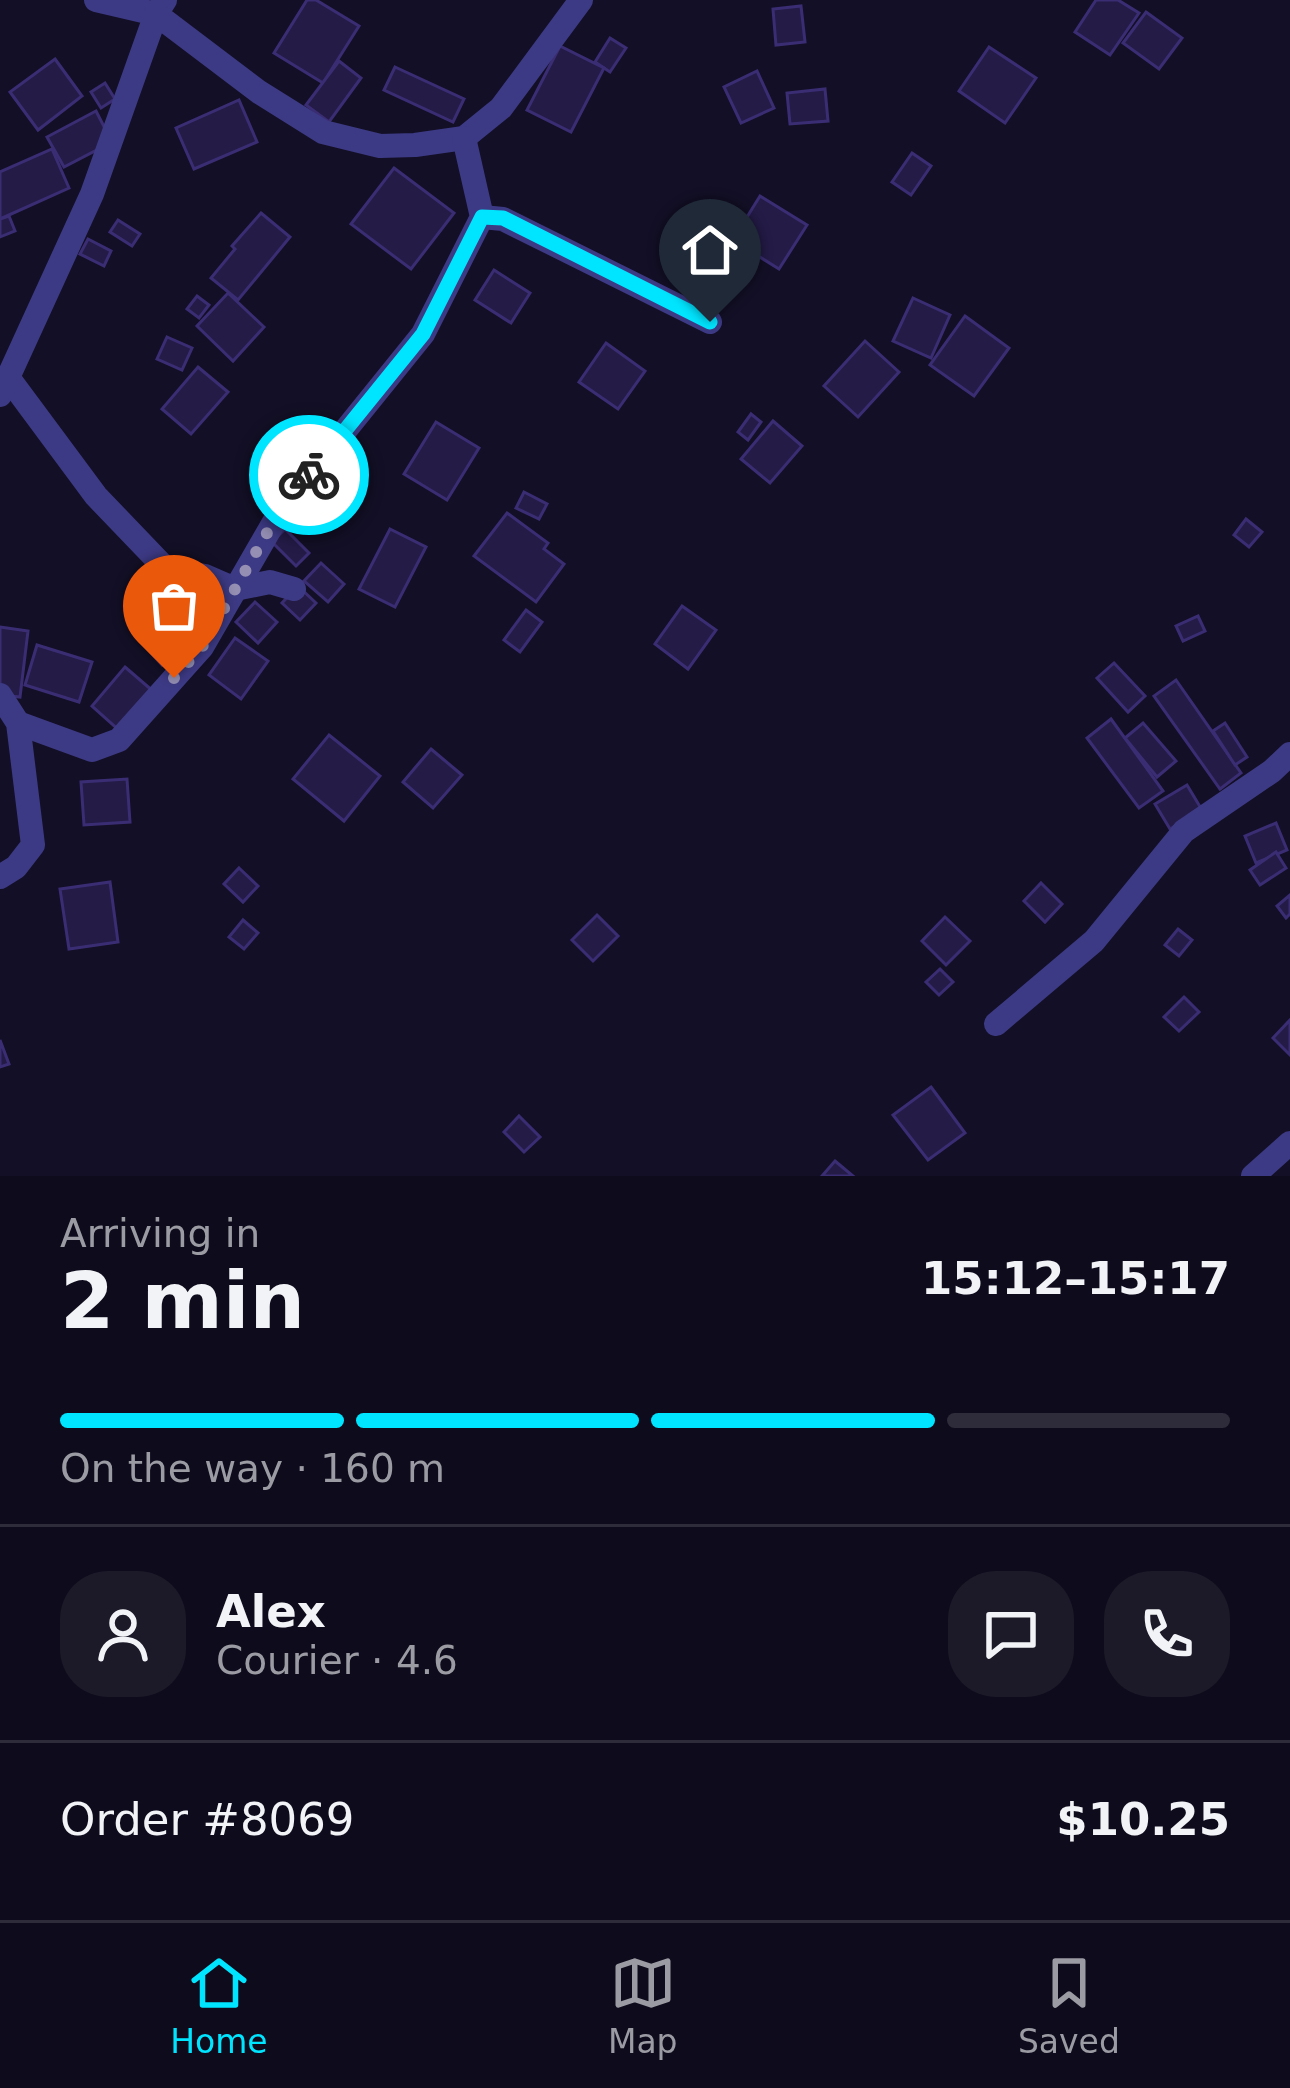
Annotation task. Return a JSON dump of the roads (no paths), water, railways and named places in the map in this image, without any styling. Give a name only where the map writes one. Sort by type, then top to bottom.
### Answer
[{"type":"street","points":[[96,0],[161,7],[259,92],[323,132],[380,146],[464,138],[501,108],[581,0]]},
{"type":"street","points":[[161,7],[92,194],[4,386],[96,496],[166,569],[205,576],[235,589],[270,582],[294,589]]},
{"type":"street","points":[[18,723],[92,751],[118,740],[202,647],[280,510],[423,334],[482,217],[464,138]]},
{"type":"street","points":[[482,217],[503,218],[710,322]]},
{"type":"street","points":[[0,695],[18,723],[33,845],[16,867],[0,877]]},
{"type":"street","points":[[996,1024],[1094,941],[1184,831],[1284,771]]},
{"type":"street","points":[[1252,1176],[1290,1143]]}]
